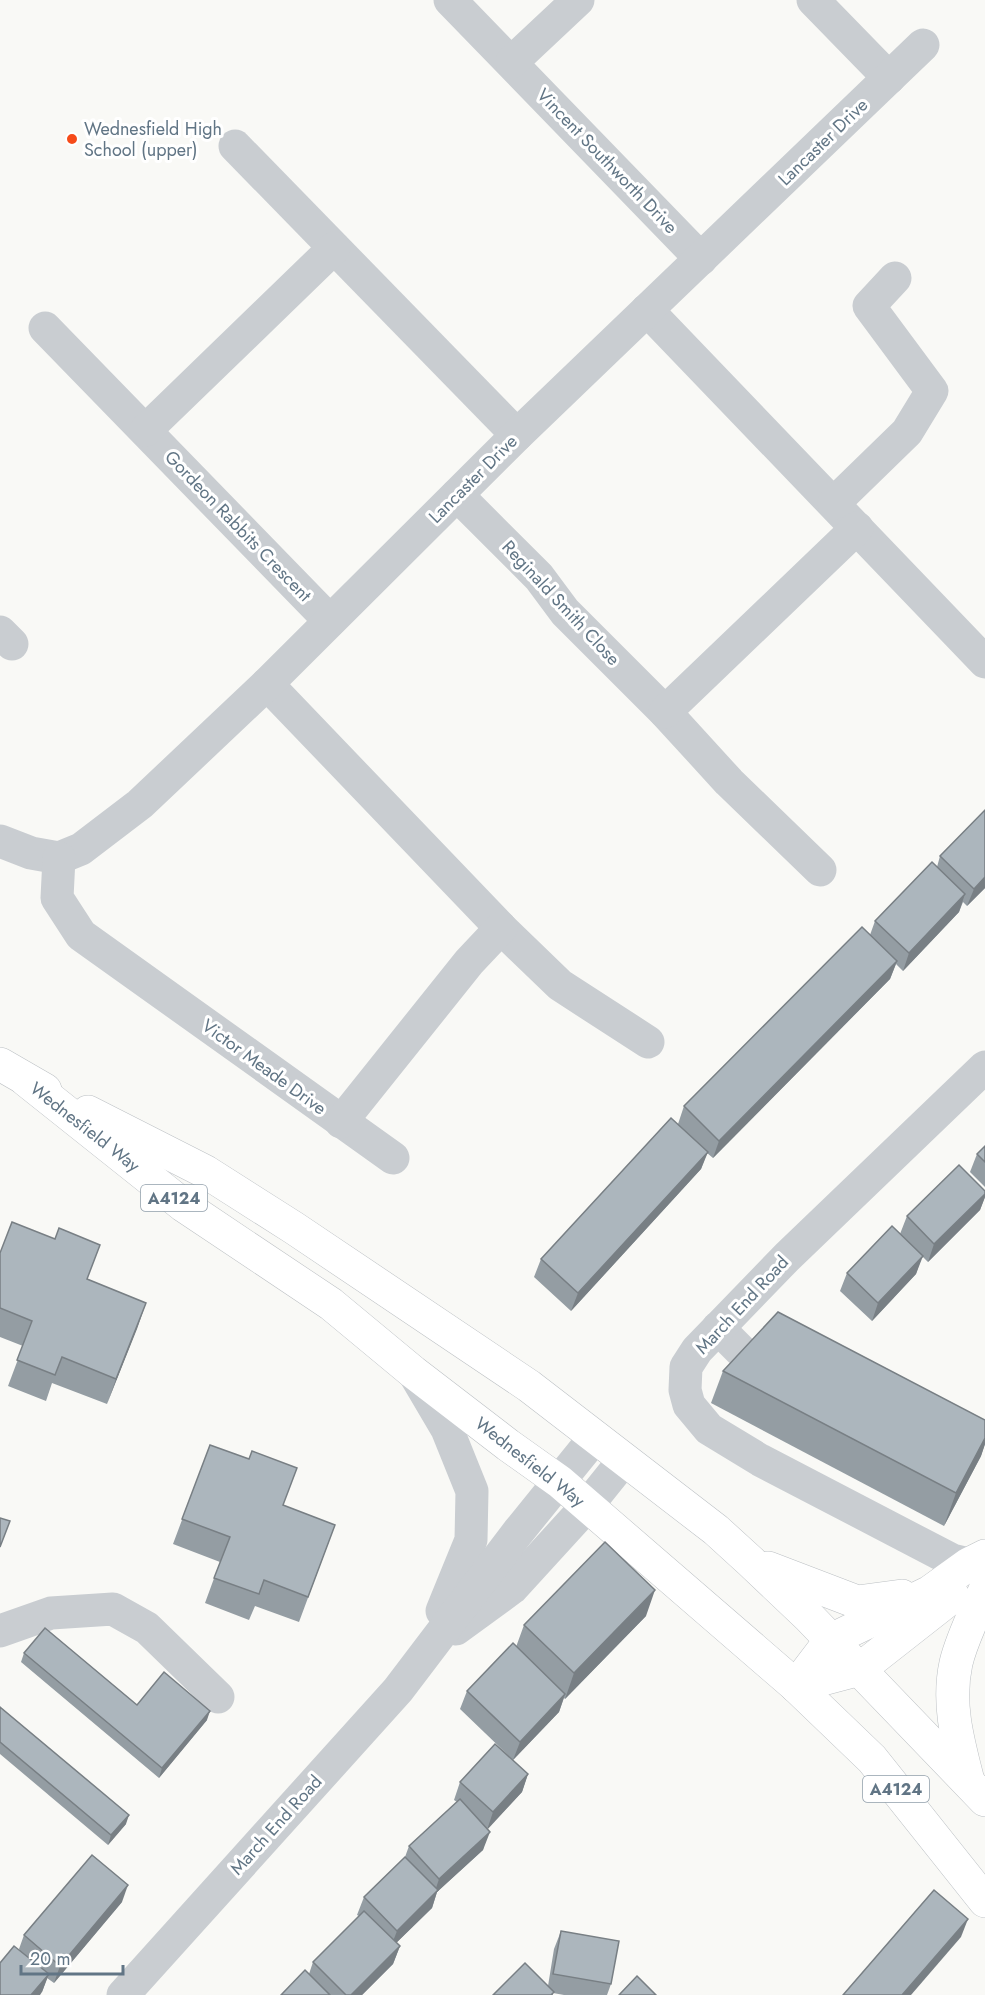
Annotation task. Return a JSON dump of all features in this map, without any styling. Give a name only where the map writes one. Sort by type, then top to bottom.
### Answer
[{"type":"main road","name":"Wednesfield Way","points":[[13,1072],[183,1205],[331,1304],[413,1372],[560,1482],[796,1686],[872,1759],[985,1901]]},
{"type":"main road","name":"A4124","points":[[13,1072],[206,1172],[517,1377],[716,1530],[750,1560],[860,1669],[977,1791]]},
{"type":"main road","points":[[750,1560],[857,1602],[930,1592]]},
{"type":"main road","points":[[796,1686],[831,1640],[981,1570]]},
{"type":"main road","points":[[796,1686],[860,1669],[981,1570]]},
{"type":"main road","points":[[977,1791],[954,1725],[952,1692],[959,1652],[981,1570]]},
{"type":"street","points":[[512,62],[578,0]]},
{"type":"street","points":[[813,0],[890,78]]},
{"type":"street","name":"Vincent Southworth Drive","points":[[457,8],[701,259]]},
{"type":"street","name":"Lancaster Drive","points":[[59,858],[81,849],[140,804],[267,684],[517,435],[923,45]]},
{"type":"street","points":[[235,146],[517,435]]},
{"type":"street","points":[[146,430],[334,248]]},
{"type":"street","points":[[834,503],[907,432],[932,391],[869,306],[895,278]]},
{"type":"street","points":[[647,310],[985,662]]},
{"type":"street","name":"Gordeon Rabbits Crescent","points":[[45,328],[330,621]]},
{"type":"street","name":"Reginald Smith Close","points":[[457,495],[538,577],[565,612],[665,712],[729,782],[820,870]]},
{"type":"street","points":[[665,712],[857,528]]},
{"type":"street","points":[[267,684],[501,928],[560,985],[648,1042]]},
{"type":"street","points":[[0,841],[31,853],[59,858]]},
{"type":"street","name":"Victor Meade Drive","points":[[59,858],[57,898],[81,935],[341,1122],[470,962],[501,928]]},
{"type":"street","name":"March End Road","points":[[981,1570],[952,1560],[760,1460],[710,1429],[689,1405],[685,1390],[686,1367],[719,1342],[787,1257],[985,1068]]},
{"type":"street","points":[[341,1122],[393,1158]]},
{"type":"street","name":"March End Road","points":[[413,1372],[447,1429],[472,1491],[473,1499],[471,1540],[426,1652]]},
{"type":"street","name":"March End Road","points":[[123,1995],[398,1690],[595,1437]]},
{"type":"street","points":[[426,1652],[512,1588],[587,1506],[624,1460]]},
{"type":"street","points":[[0,1631],[51,1613],[113,1609],[147,1628],[218,1697]]},
{"type":"building","points":[[985,810],[985,877],[974,889],[940,856]]},
{"type":"building","points":[[932,862],[965,894],[909,953],[875,921]]},
{"type":"building","points":[[862,927],[897,961],[719,1141],[684,1106]]},
{"type":"building","points":[[671,1118],[708,1152],[578,1293],[541,1259]]},
{"type":"building","points":[[985,1146],[985,1162],[977,1154]]},
{"type":"building","points":[[959,1165],[985,1191],[985,1194],[934,1244],[907,1216]]},
{"type":"building","points":[[12,1222],[55,1239],[59,1228],[100,1245],[87,1279],[146,1303],[116,1379],[62,1357],[55,1375],[17,1360],[32,1321],[0,1308],[0,1253]]},
{"type":"building","points":[[892,1226],[923,1256],[878,1303],[847,1273]]},
{"type":"building","points":[[778,1312],[985,1420],[985,1438],[956,1493],[723,1371]]},
{"type":"building","points":[[210,1445],[249,1459],[252,1451],[297,1468],[283,1505],[335,1525],[308,1597],[264,1580],[259,1594],[214,1578],[230,1537],[182,1519]]},
{"type":"building","points":[[0,1518],[10,1521],[0,1547]]},
{"type":"building","points":[[605,1542],[655,1590],[574,1673],[524,1625]]},
{"type":"building","points":[[45,1628],[137,1705],[164,1672],[210,1711],[162,1768],[24,1653]]},
{"type":"building","points":[[513,1643],[565,1694],[520,1742],[467,1691]]},
{"type":"building","points":[[0,1707],[129,1815],[111,1835],[0,1742]]},
{"type":"building","points":[[495,1744],[528,1774],[493,1812],[460,1782]]},
{"type":"building","points":[[460,1799],[490,1832],[439,1879],[409,1846]]},
{"type":"building","points":[[92,1855],[128,1885],[60,1966],[24,1935]]},
{"type":"building","points":[[405,1857],[438,1890],[397,1931],[364,1897]]},
{"type":"building","points":[[934,1890],[968,1919],[902,1995],[843,1995]]},
{"type":"building","points":[[364,1911],[400,1946],[351,1995],[346,1995],[313,1962]]},
{"type":"building","points":[[561,1931],[619,1941],[611,1984],[553,1974]]},
{"type":"building","points":[[14,1946],[49,1974],[31,1995],[0,1995],[0,1963]]},
{"type":"building","points":[[525,1963],[554,1992],[551,1995],[493,1995]]},
{"type":"building","points":[[305,1970],[330,1995],[281,1995]]},
{"type":"building","points":[[637,1976],[656,1995],[619,1995]]},
{"type":"place","name":"Wednesfield High School (upper)","points":[[72,139]]}]
